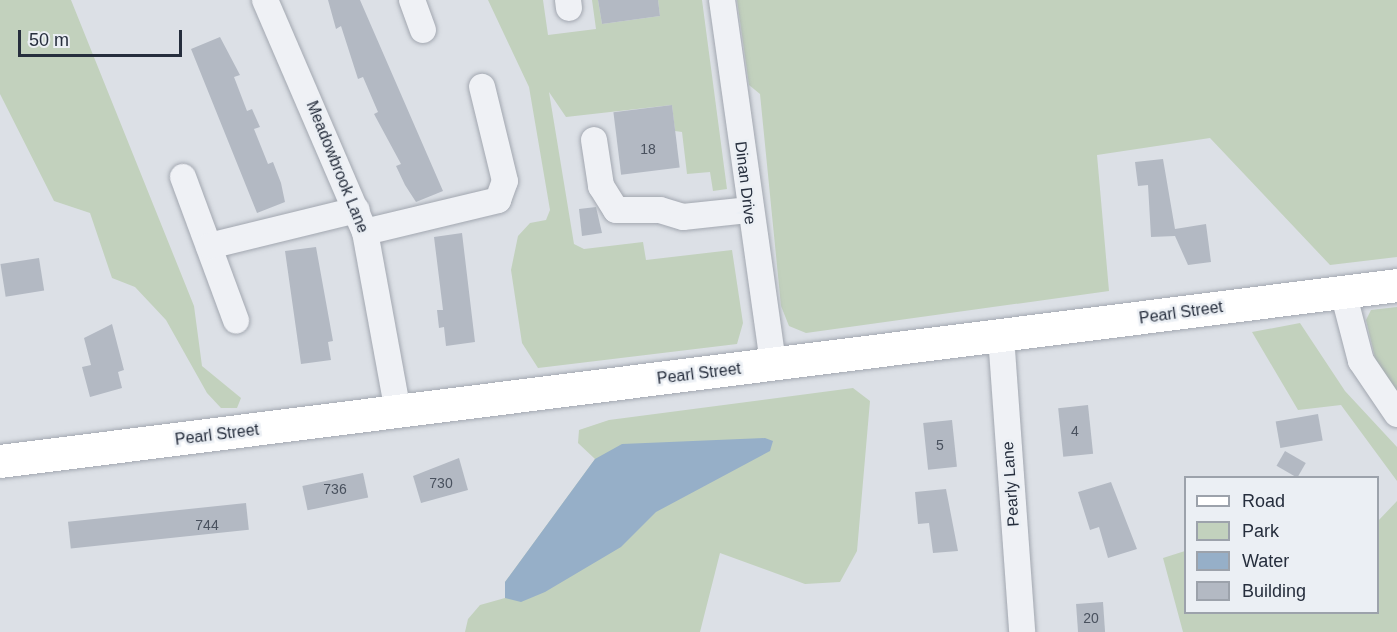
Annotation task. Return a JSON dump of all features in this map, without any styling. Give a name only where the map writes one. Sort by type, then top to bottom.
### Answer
[{"type":"main road","name":"Pearl Street","points":[[0,461],[1397,285]]},
{"type":"street","name":"Meadowbrook Lane","points":[[265,0],[361,221],[398,412]]},
{"type":"street","points":[[412,0],[423,30]]},
{"type":"street","name":"Dinan Drive","points":[[722,0],[748,210],[773,365]]},
{"type":"street","points":[[209,246],[498,201],[505,181],[482,87]]},
{"type":"street","points":[[594,140],[601,186],[616,210],[660,210],[683,217],[748,210]]},
{"type":"street","points":[[183,177],[236,320]]},
{"type":"street","points":[[1343,292],[1361,360],[1397,414]]},
{"type":"street","name":"Pearly Lane","points":[[1001,336],[1022,632]]},
{"type":"green space","points":[[0,0],[71,0],[194,306],[202,366],[241,398],[237,408],[221,408],[207,393],[166,320],[135,287],[112,278],[90,213],[54,201],[0,94]]},
{"type":"green space","points":[[488,0],[543,0],[548,35],[596,29],[592,0],[598,0],[602,24],[660,16],[658,0],[702,0],[727,189],[713,191],[710,172],[687,174],[682,132],[675,131],[672,105],[566,117],[549,92],[574,244],[584,249],[643,242],[646,260],[732,250],[743,323],[737,344],[538,368],[522,343],[511,270],[518,236],[530,223],[546,220],[550,210],[529,87]]},
{"type":"green space","points":[[737,0],[1397,0],[1397,257],[1330,265],[1210,138],[1097,155],[1109,291],[806,333],[789,326],[781,306],[760,94],[749,85]]},
{"type":"green space","points":[[1397,307],[1397,392],[1376,362],[1366,320],[1371,310]]},
{"type":"green space","points":[[1300,323],[1345,391],[1397,447],[1397,481],[1341,405],[1298,410],[1252,332]]},
{"type":"green space","points":[[853,388],[870,401],[857,551],[840,582],[805,584],[720,553],[700,632],[465,632],[468,619],[480,605],[505,598],[505,582],[595,459],[578,443],[579,430],[609,420]]},
{"type":"green space","points":[[1397,501],[1397,632],[1183,632],[1163,558],[1184,551],[1184,614],[1379,614],[1379,520]]},
{"type":"water","points":[[765,438],[773,441],[770,451],[656,512],[621,547],[545,592],[521,602],[505,598],[505,582],[595,459],[622,444]]},
{"type":"building","points":[[328,0],[360,0],[443,191],[416,202],[405,185],[396,166],[401,164],[374,114],[378,112],[363,77],[358,79],[341,26],[336,29]]},
{"type":"building","points":[[598,0],[658,0],[660,16],[602,24]]},
{"type":"building","points":[[220,37],[240,75],[234,77],[247,111],[252,109],[260,127],[254,129],[268,164],[273,162],[285,202],[257,213],[191,49]]},
{"type":"building","points":[[672,105],[680,168],[621,175],[613,112]]},
{"type":"building","points":[[1163,159],[1175,229],[1206,224],[1211,262],[1188,265],[1175,236],[1151,237],[1148,185],[1138,186],[1135,162]]},
{"type":"building","points":[[596,207],[602,233],[582,236],[579,209]]},
{"type":"building","points":[[462,233],[475,342],[446,346],[444,327],[439,328],[437,310],[443,310],[434,237]]},
{"type":"building","points":[[316,247],[333,341],[328,342],[331,360],[301,364],[285,251]]},
{"type":"building","points":[[39,258],[44,291],[6,297],[0,264]]},
{"type":"building","points":[[112,324],[124,370],[118,372],[122,388],[90,397],[82,367],[91,365],[84,338]]},
{"type":"building","points":[[1088,405],[1093,454],[1063,457],[1058,408]]},
{"type":"building","points":[[1318,414],[1323,441],[1280,448],[1276,421]]},
{"type":"building","points":[[952,420],[957,467],[928,470],[923,423]]},
{"type":"building","points":[[1285,451],[1306,463],[1298,476],[1276,466]]},
{"type":"building","points":[[459,458],[468,490],[421,503],[413,476]]},
{"type":"building","points":[[363,473],[368,497],[308,510],[302,486]]},
{"type":"building","points":[[1111,482],[1137,549],[1108,558],[1099,527],[1090,530],[1078,492]]},
{"type":"building","points":[[946,489],[958,551],[933,553],[929,523],[918,524],[915,492]]},
{"type":"building","points":[[246,503],[249,530],[71,549],[68,522]]},
{"type":"building","points":[[1103,602],[1105,632],[1078,632],[1076,604]]}]
